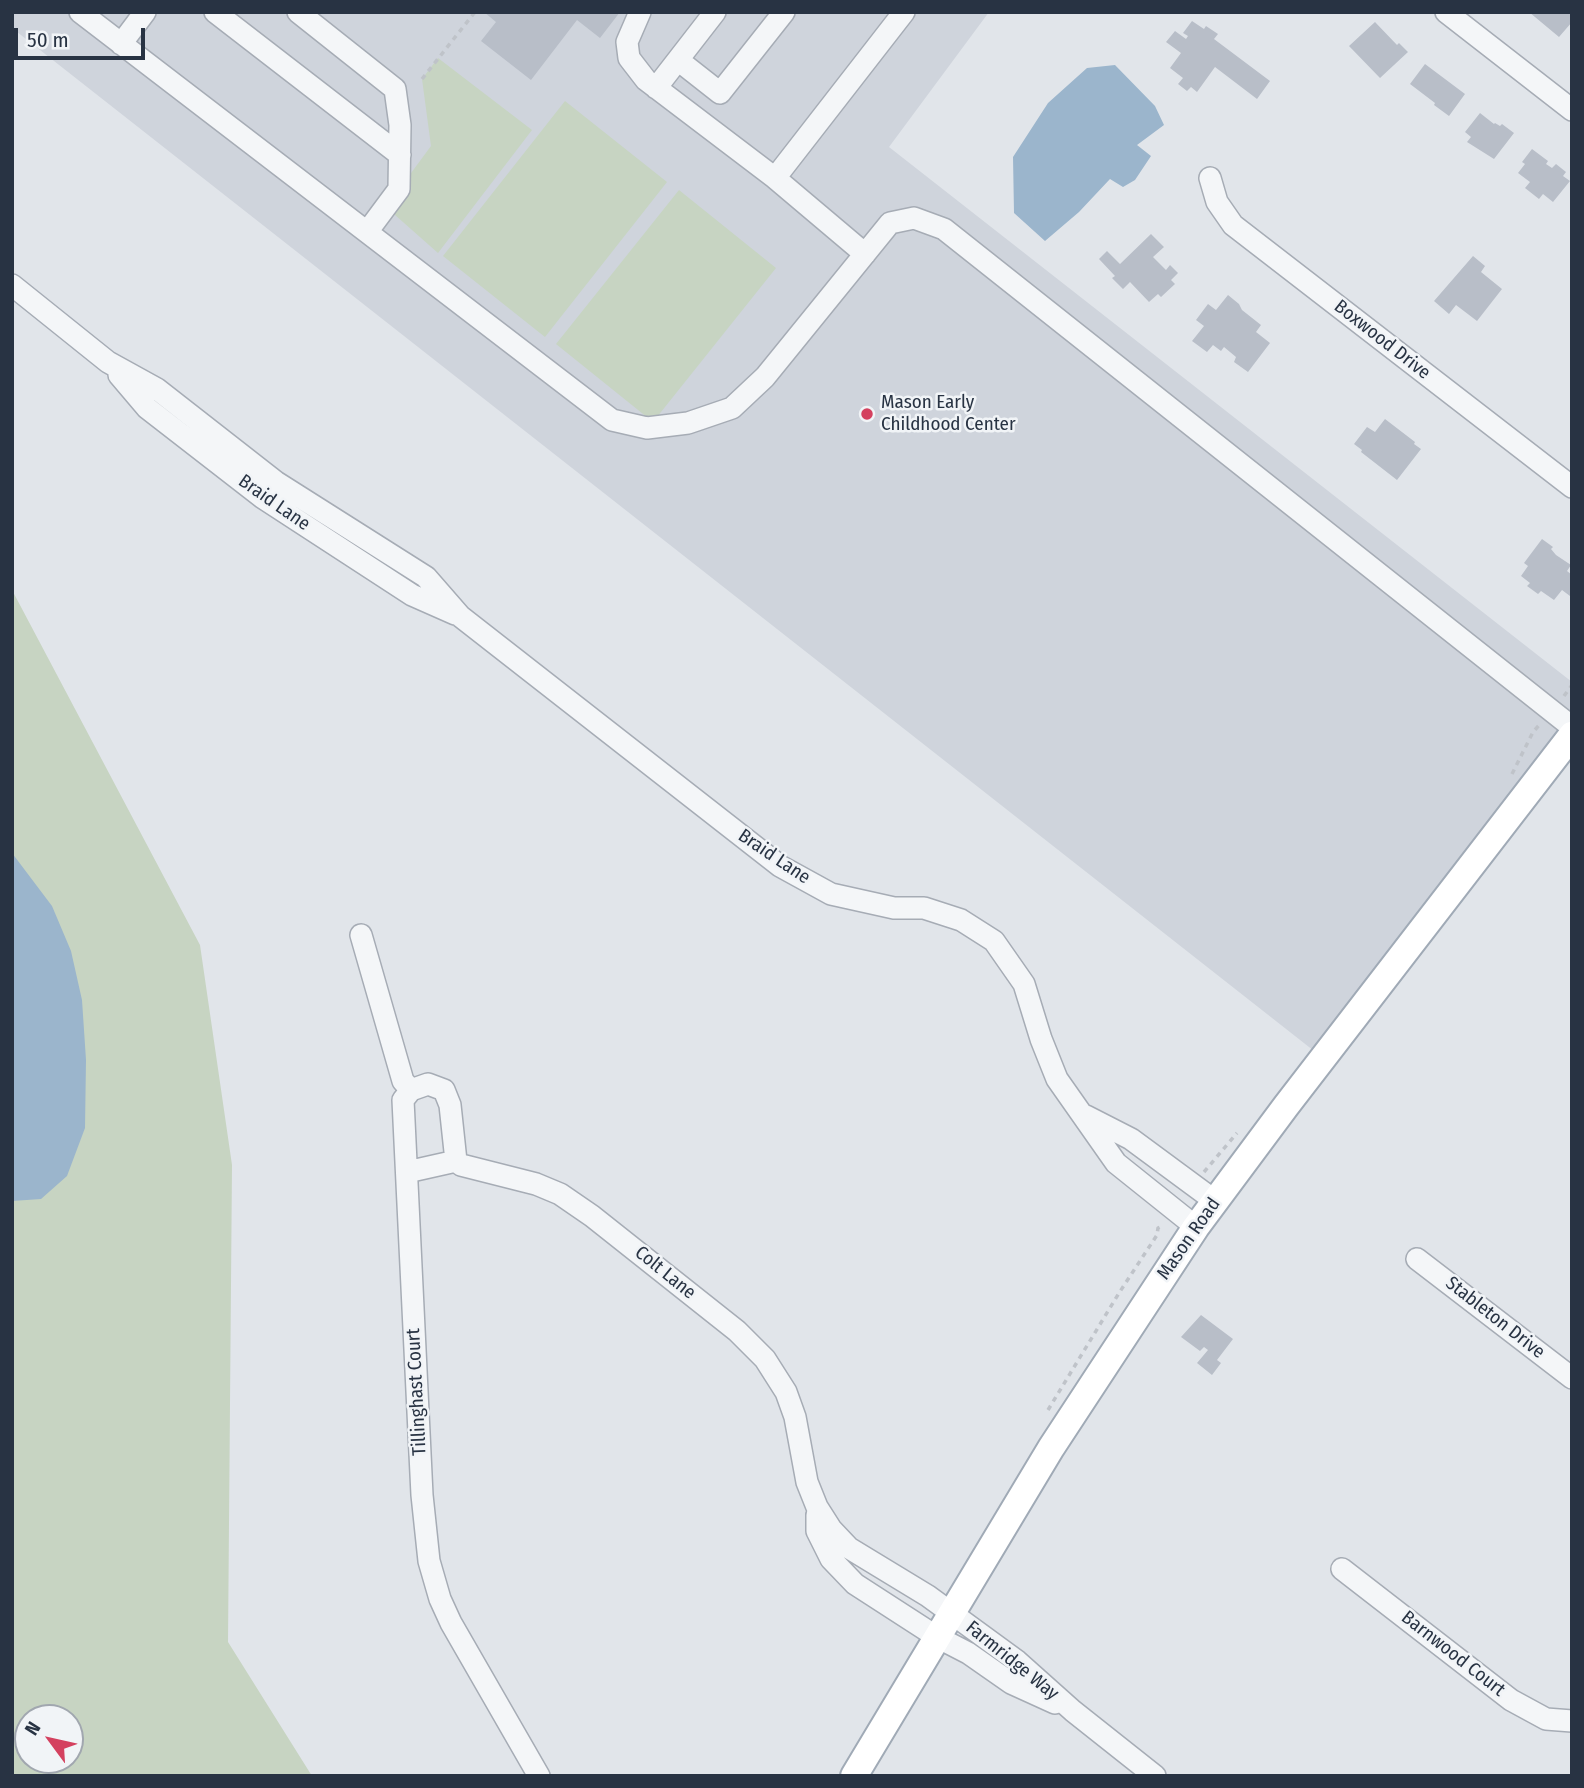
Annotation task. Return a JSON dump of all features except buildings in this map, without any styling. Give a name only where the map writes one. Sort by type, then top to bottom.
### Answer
[{"type":"main road","name":"Mason Road","points":[[854,1776],[1051,1448],[1196,1227],[1293,1096],[1572,735]]},
{"type":"street","points":[[80,12],[612,420],[647,428],[688,423],[732,408],[765,377],[890,223],[914,218],[944,229],[1572,727]]},
{"type":"street","points":[[121,44],[145,12]]},
{"type":"street","points":[[215,12],[400,155]]},
{"type":"street","points":[[298,12],[395,89],[400,125],[399,189],[367,232]]},
{"type":"street","points":[[640,12],[628,42],[629,58],[646,80],[775,177],[865,254]]},
{"type":"street","points":[[656,88],[715,12]]},
{"type":"street","points":[[678,60],[720,93],[784,12]]},
{"type":"street","points":[[775,177],[904,12]]},
{"type":"street","points":[[1447,12],[1572,110]]},
{"type":"street","name":"Boxwood Drive","points":[[1210,178],[1217,201],[1233,225],[1572,487]]},
{"type":"street","name":"Braid Lane","points":[[12,285],[108,362],[147,408],[270,490],[412,595],[460,616],[780,866],[831,894],[894,908],[924,908],[961,920],[994,941],[1024,984],[1057,1079],[1116,1163],[1196,1227]]},
{"type":"street","points":[[361,935],[403,1081],[411,1090],[428,1084],[444,1090],[450,1105],[456,1161],[407,1172]]},
{"type":"street","name":"Tillinghast Court","points":[[411,1090],[403,1101],[422,1495],[429,1561],[440,1599],[451,1623],[539,1776]]},
{"type":"street","name":"Braid Lane","points":[[1084,1115],[1131,1139],[1215,1201]]},
{"type":"street","name":"Colt Lane","points":[[456,1161],[461,1165],[536,1184],[560,1194],[603,1224],[747,1340],[765,1359],[780,1381],[791,1405],[807,1482],[817,1507],[831,1529],[849,1548],[906,1581],[951,1613]]},
{"type":"street","name":"Stableton Drive","points":[[1417,1259],[1572,1378]]},
{"type":"street","name":"Colt Lane","points":[[817,1507],[817,1531],[831,1559],[855,1584],[937,1637]]},
{"type":"street","name":"Barnwood Court","points":[[1342,1569],[1511,1700],[1546,1719],[1572,1721]]},
{"type":"street","name":"Farmridge Way","points":[[951,1613],[1017,1661],[1073,1711],[1155,1776]]},
{"type":"street","name":"Farmridge Way","points":[[937,1637],[968,1653],[1010,1682],[1073,1711]]},
{"type":"path","points":[[422,79],[475,12]]},
{"type":"shaded area","name":"Mason Early Childhood Center","points":[[12,12],[989,12],[889,147],[1572,682],[1572,735],[1323,1058],[12,28]]},
{"type":"green space","points":[[438,58],[532,130],[438,253],[386,207],[431,146],[422,79]]},
{"type":"green space","points":[[565,101],[667,182],[545,337],[443,256]]},
{"type":"green space","points":[[679,190],[776,268],[653,422],[556,344]]},
{"type":"green space","points":[[12,590],[200,945],[232,1165],[228,1642],[312,1776],[12,1776]]},
{"type":"water","points":[[1115,65],[1155,106],[1164,125],[1137,145],[1151,156],[1135,180],[1123,187],[1110,179],[1079,212],[1045,241],[1014,213],[1013,157],[1048,103],[1087,68]]},
{"type":"water","points":[[12,853],[52,906],[71,951],[82,1000],[86,1060],[85,1128],[67,1176],[41,1199],[12,1201]]},
{"type":"place","name":"Mason Early Childhood Center","points":[[867,414]]}]
